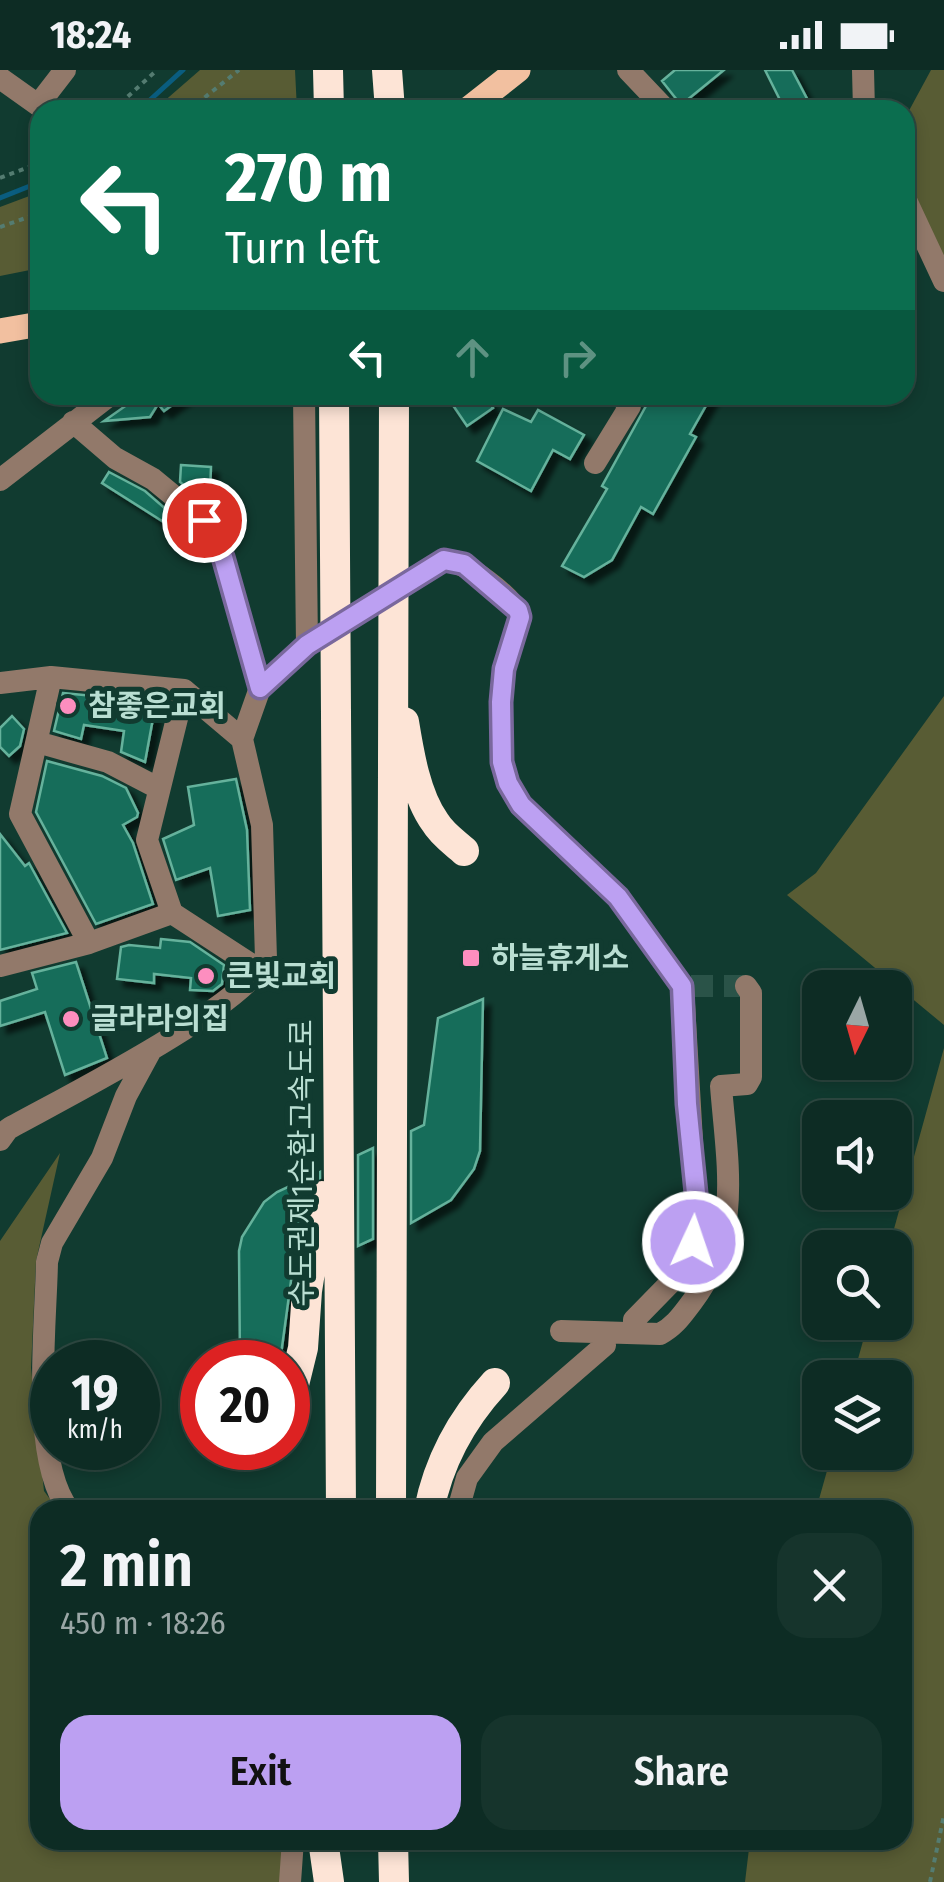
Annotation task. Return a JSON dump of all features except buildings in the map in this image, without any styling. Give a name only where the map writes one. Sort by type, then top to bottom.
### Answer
[{"type":"highway","points":[[328,70],[330,100]]},
{"type":"highway","points":[[388,70],[390,100]]},
{"type":"highway","name":"수도권제1순환고속도로","points":[[334,405],[341,1500]]},
{"type":"highway","points":[[391,1500],[394,405]]},
{"type":"highway","points":[[393,624],[405,732],[424,799],[436,824],[464,850]]},
{"type":"highway","points":[[304,1340],[307,1290],[336,1109]]},
{"type":"highway","points":[[431,1500],[457,1430],[495,1382]]},
{"type":"highway","points":[[324,1850],[328,1882]]},
{"type":"highway","points":[[344,1850],[344,1882]]},
{"type":"highway","points":[[393,1850],[394,1882]]},
{"type":"main road","points":[[482,100],[518,70]]},
{"type":"main road","points":[[0,331],[30,326]]},
{"type":"street","points":[[41,100],[65,70]]},
{"type":"street","points":[[864,70],[864,100]]},
{"type":"street","points":[[641,74],[659,100]]},
{"type":"street","points":[[6,77],[33,100]]},
{"type":"street","points":[[915,220],[944,282]]},
{"type":"street","points":[[72,422],[80,405]]},
{"type":"street","points":[[0,480],[96,405]]},
{"type":"street","points":[[304,405],[307,645]]},
{"type":"street","points":[[594,463],[629,405]]},
{"type":"street","points":[[72,422],[115,458],[153,479],[204,520],[223,557],[260,688]]},
{"type":"street","points":[[0,1140],[8,1129],[204,1016],[261,972],[266,959],[262,825],[242,739],[260,688],[307,645],[444,560],[464,564],[502,594],[520,617],[507,656],[501,702],[502,762],[508,783],[521,805],[618,897],[686,986],[697,1227],[676,1276],[634,1320]]},
{"type":"street","points":[[0,683],[51,676],[184,690],[242,739]]},
{"type":"street","points":[[51,676],[36,742],[10,816],[88,943]]},
{"type":"street","points":[[184,690],[147,840],[172,913],[261,972]]},
{"type":"street","points":[[36,742],[108,762],[158,788]]},
{"type":"street","points":[[0,966],[88,943],[172,913]]},
{"type":"street","points":[[562,1332],[660,1334],[673,1327],[705,1285],[721,1250],[730,1189],[720,1086],[746,1084],[751,1076],[751,993],[746,986]]},
{"type":"street","points":[[64,1500],[49,1466],[45,1428],[47,1262],[52,1242],[102,1158],[126,1096],[152,1047]]},
{"type":"street","points":[[461,1500],[467,1478],[493,1442],[605,1345]]},
{"type":"street","points":[[290,1882],[292,1850]]},
{"type":"path","points":[[124,100],[158,70]]},
{"type":"path","points":[[202,100],[239,70]]},
{"type":"path","points":[[0,178],[30,168]]},
{"type":"path","points":[[0,227],[30,216]]},
{"type":"path","points":[[930,1882],[944,1815]]},
{"type":"green space","points":[[200,70],[295,70],[296,100],[166,100]]},
{"type":"green space","points":[[931,70],[944,70],[944,260],[915,203],[915,100]]},
{"type":"green space","points":[[30,196],[30,270],[0,276],[0,207]]},
{"type":"green space","points":[[944,696],[944,1025],[912,999],[912,970],[878,970],[787,895],[816,873]]},
{"type":"green space","points":[[944,1048],[944,1882],[745,1882],[749,1850],[912,1850],[912,1500],[819,1500],[827,1470],[912,1470],[912,1360],[858,1360],[863,1340],[912,1340],[912,1230],[894,1230],[899,1210],[912,1210],[912,1164]]},
{"type":"green space","points":[[60,1153],[36,1261],[30,1340],[30,1470],[42,1470],[44,1491],[51,1500],[30,1500],[30,1850],[286,1850],[288,1882],[0,1882],[0,1241]]},
{"type":"waterway","points":[[150,100],[183,70]]},
{"type":"waterway","points":[[0,198],[30,186]]},
{"type":"tunnel","points":[[691,986],[746,986]]},
{"type":"place","name":"참좋은교회","points":[[68,706]]},
{"type":"place","name":"하늘휴게소","points":[[471,958]]},
{"type":"place","name":"큰빛교회","points":[[206,976]]},
{"type":"place","name":"글라라의집","points":[[71,1019]]},
{"type":"route","points":[[204,520],[223,557],[260,688],[307,645],[444,560],[464,564],[518,610],[520,617],[504,669],[501,702],[502,762],[508,783],[521,805],[618,897],[682,986],[687,1104],[697,1203],[693,1242]]}]
